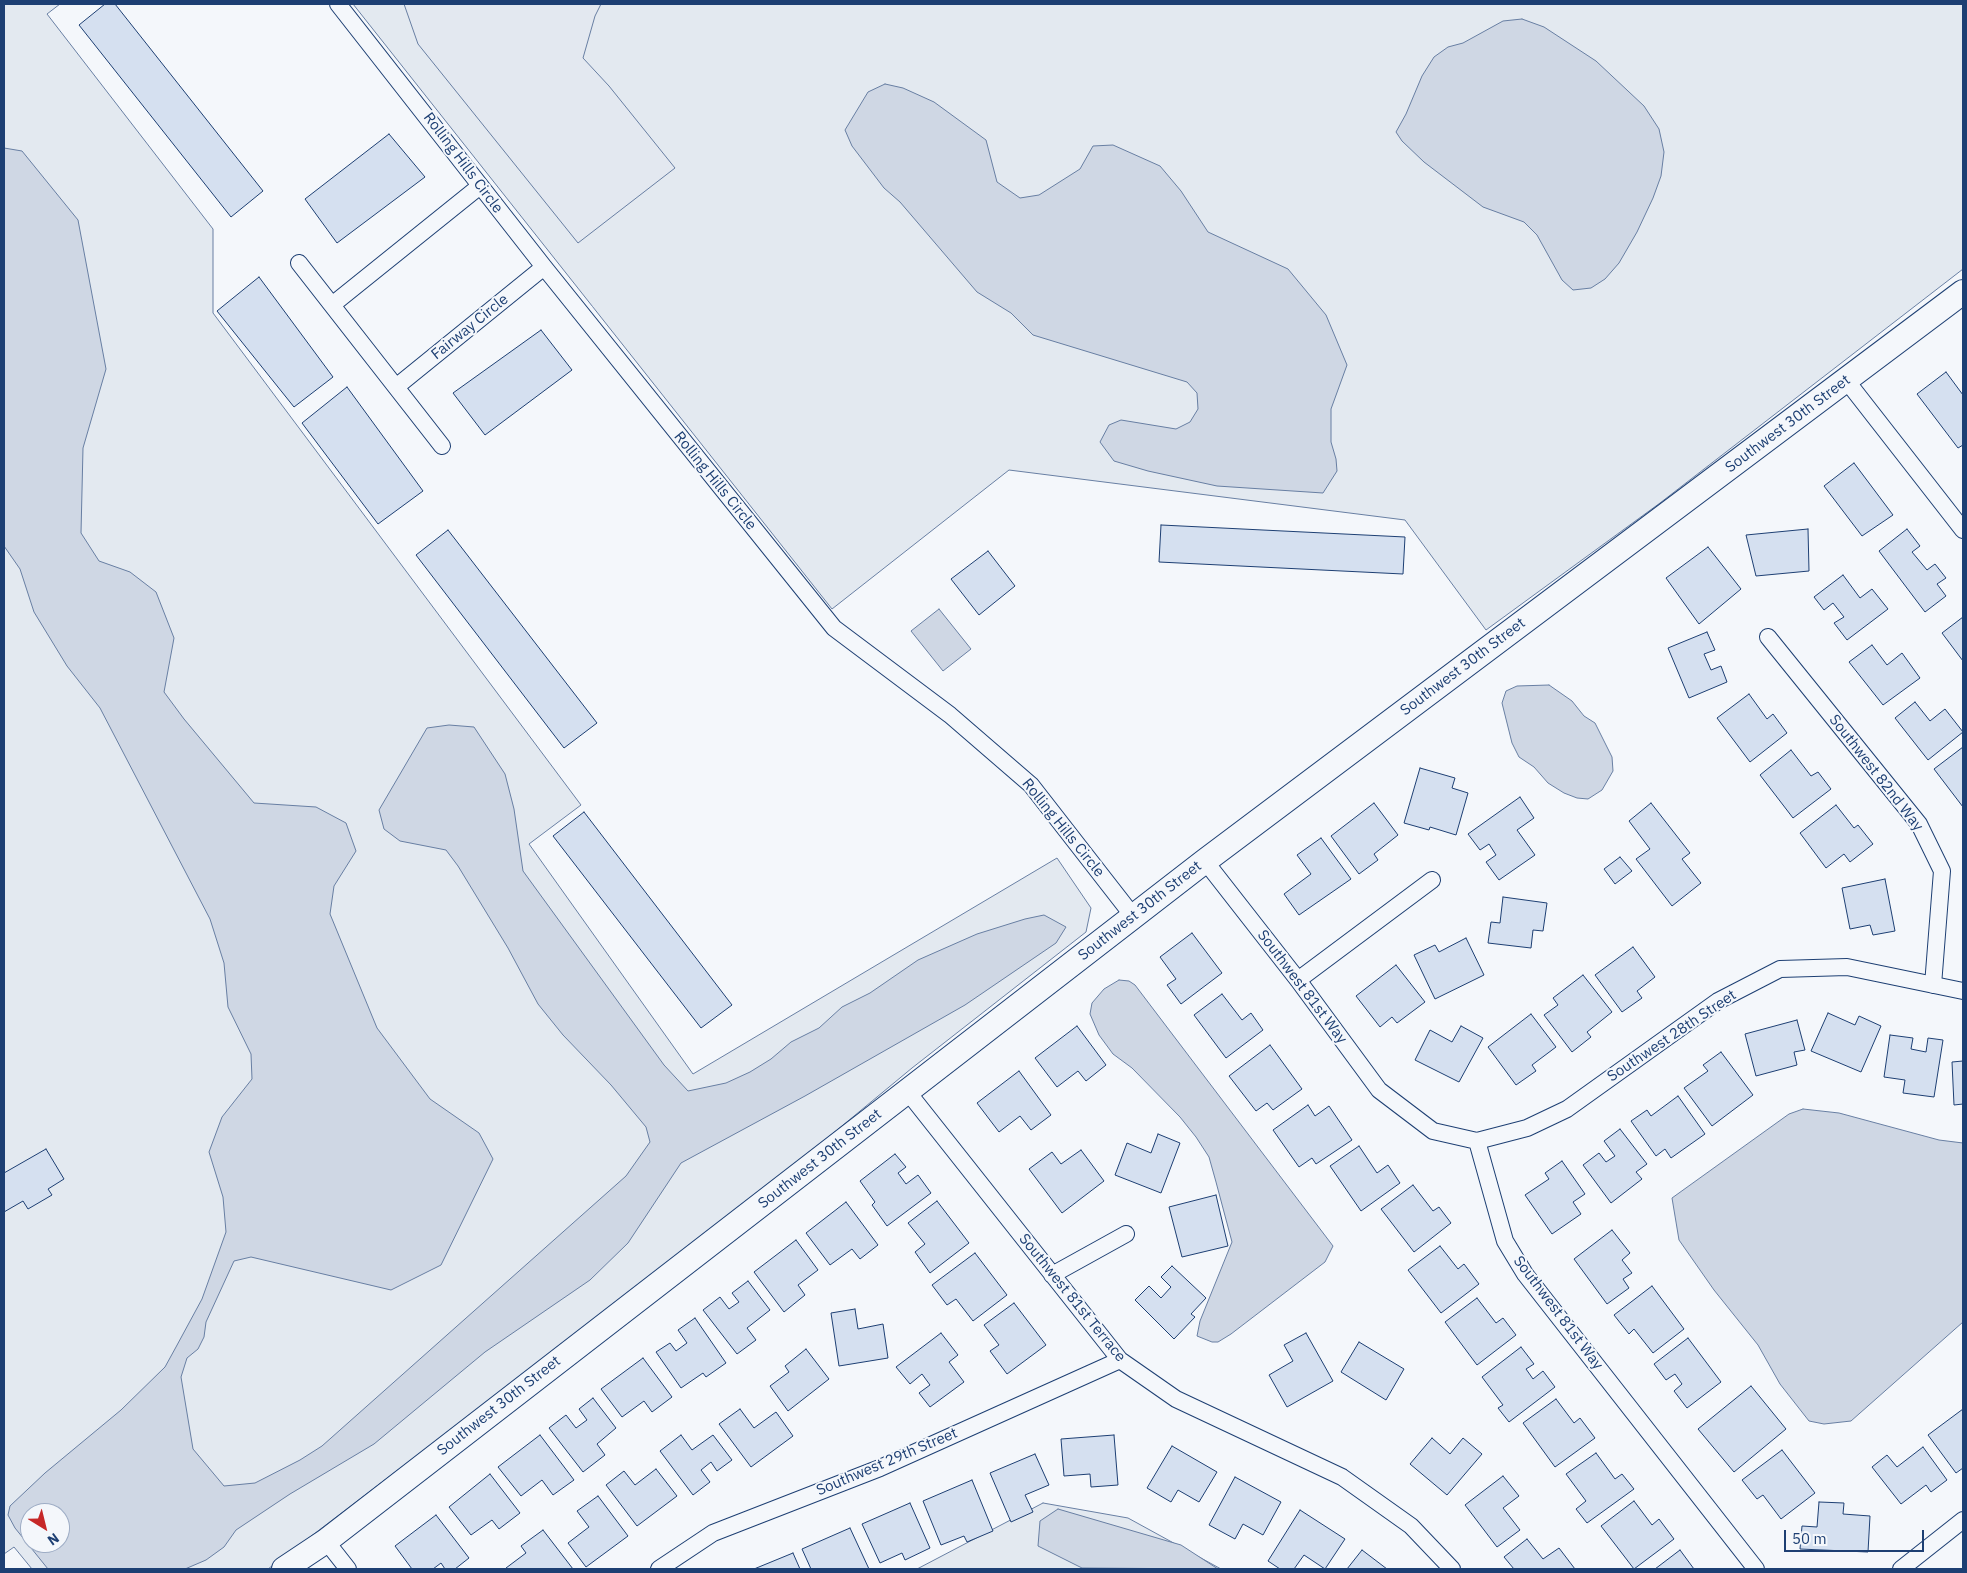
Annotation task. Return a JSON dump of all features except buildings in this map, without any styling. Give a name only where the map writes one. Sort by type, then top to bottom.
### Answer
[{"type":"street","name":"Rolling Hills Circle","points":[[338,4],[406,88],[544,268],[834,628],[950,715],[1031,785],[1133,916]]},
{"type":"street","points":[[332,305],[480,186]]},
{"type":"street","points":[[299,263],[442,446]]},
{"type":"street","name":"Fairway Circle","points":[[396,386],[544,268]]},
{"type":"street","name":"Southwest 30th Street","points":[[294,1569],[326,1541],[1205,860],[1963,292]]},
{"type":"street","points":[[1846,380],[1963,530]]},
{"type":"street","name":"Southwest 82nd Way","points":[[1768,637],[1919,824],[1942,871],[1934,985]]},
{"type":"street","name":"Southwest 81st Way","points":[[1205,860],[1380,1090],[1433,1131],[1477,1141],[1505,1241],[1525,1274],[1756,1569]]},
{"type":"street","points":[[1298,980],[1432,880]]},
{"type":"street","name":"Southwest 28th Street","points":[[1477,1141],[1527,1128],[1566,1109],[1718,1001],[1780,969],[1847,967],[1963,991]]},
{"type":"street","name":"Southwest 81st Terrace","points":[[907,1092],[1120,1360],[1176,1398],[1342,1477],[1411,1526],[1452,1569]]},
{"type":"street","points":[[1052,1275],[1126,1234]]},
{"type":"street","name":"Southwest 29th Street","points":[[659,1569],[713,1533],[880,1468],[1120,1360]]},
{"type":"street","points":[[1901,1569],[1963,1520]]},
{"type":"street","points":[[326,1541],[348,1569]]},
{"type":"street","name":"Southwest 30th Street","points":[[284,1569],[326,1541]]},
{"type":"shaded area","points":[[6,4],[60,4],[47,14],[213,229],[213,313],[581,805],[529,844],[693,1074],[1057,858],[1091,908],[1086,932],[912,1068],[755,1198],[268,1569],[32,1569],[14,1547],[4,1554],[4,6]]},
{"type":"shaded area","points":[[353,4],[1963,4],[1963,269],[1660,503],[1486,630],[1405,520],[1009,470],[832,609]]},
{"type":"shaded area","points":[[404,4],[601,4],[595,16],[583,58],[609,86],[675,168],[578,243],[418,44]]},
{"type":"shaded area","points":[[1522,19],[1544,27],[1596,61],[1644,106],[1659,129],[1664,152],[1661,176],[1653,198],[1637,232],[1619,263],[1605,279],[1591,288],[1573,290],[1562,280],[1537,235],[1524,222],[1483,207],[1424,162],[1402,141],[1396,132],[1422,76],[1434,57],[1448,47],[1463,43],[1503,21]]},
{"type":"shaded area","points":[[885,84],[903,88],[934,102],[986,140],[997,182],[1020,198],[1039,195],[1080,169],[1093,146],[1113,145],[1160,166],[1181,191],[1208,232],[1288,269],[1326,315],[1347,365],[1331,409],[1331,442],[1337,471],[1323,493],[1217,486],[1148,471],[1114,461],[1100,442],[1109,425],[1121,420],[1176,429],[1190,422],[1198,409],[1197,393],[1187,382],[1033,335],[1011,313],[977,292],[900,202],[884,188],[852,146],[845,130],[868,92]]},
{"type":"shaded area","points":[[4,148],[22,151],[78,220],[106,369],[83,448],[81,533],[99,561],[130,572],[156,592],[174,638],[164,692],[254,803],[316,807],[346,823],[356,851],[334,886],[330,914],[377,1028],[430,1099],[479,1133],[493,1159],[441,1265],[391,1290],[251,1257],[234,1261],[206,1322],[204,1337],[198,1349],[187,1358],[181,1377],[193,1449],[224,1486],[255,1483],[300,1460],[322,1446],[626,1176],[650,1142],[646,1127],[611,1085],[563,1035],[538,1004],[508,948],[458,866],[446,850],[400,841],[384,829],[379,810],[427,728],[449,725],[474,727],[505,774],[514,809],[523,871],[664,1065],[688,1091],[726,1083],[750,1072],[771,1059],[791,1042],[819,1028],[842,1007],[870,993],[918,960],[977,934],[1044,915],[1066,927],[1056,943],[965,1005],[805,1096],[681,1163],[628,1243],[590,1280],[485,1352],[374,1444],[290,1494],[236,1530],[224,1547],[206,1560],[185,1569],[48,1569],[35,1553],[70,1553],[70,1503],[20,1503],[20,1534],[8,1515],[10,1506],[45,1473],[121,1410],[165,1367],[202,1299],[226,1232],[223,1197],[209,1152],[222,1117],[252,1079],[251,1054],[228,1007],[224,963],[210,919],[100,708],[67,666],[34,612],[20,569],[4,546]]},
{"type":"shaded area","points":[[939,609],[971,649],[943,671],[911,631]]},
{"type":"shaded area","points":[[1549,685],[1572,701],[1584,716],[1595,723],[1612,757],[1613,771],[1602,790],[1588,799],[1577,798],[1564,793],[1548,783],[1534,767],[1519,757],[1512,743],[1502,703],[1506,691],[1517,686]]},
{"type":"shaded area","points":[[1119,980],[1129,981],[1135,985],[1333,1246],[1325,1262],[1218,1342],[1212,1342],[1197,1336],[1200,1321],[1232,1242],[1216,1182],[1209,1157],[1196,1137],[1180,1117],[1132,1068],[1113,1054],[1099,1035],[1090,1014],[1092,1003],[1104,989]]},
{"type":"shaded area","points":[[1803,1109],[1839,1113],[1939,1140],[1963,1143],[1963,1322],[1851,1421],[1824,1424],[1809,1421],[1780,1384],[1758,1345],[1714,1290],[1679,1240],[1672,1198],[1789,1114]]},
{"type":"shaded area","points":[[1043,1503],[1128,1518],[1221,1569],[917,1569]]},
{"type":"shaded area","points":[[1058,1509],[1181,1545],[1218,1569],[1082,1568],[1038,1546],[1040,1521]]}]
